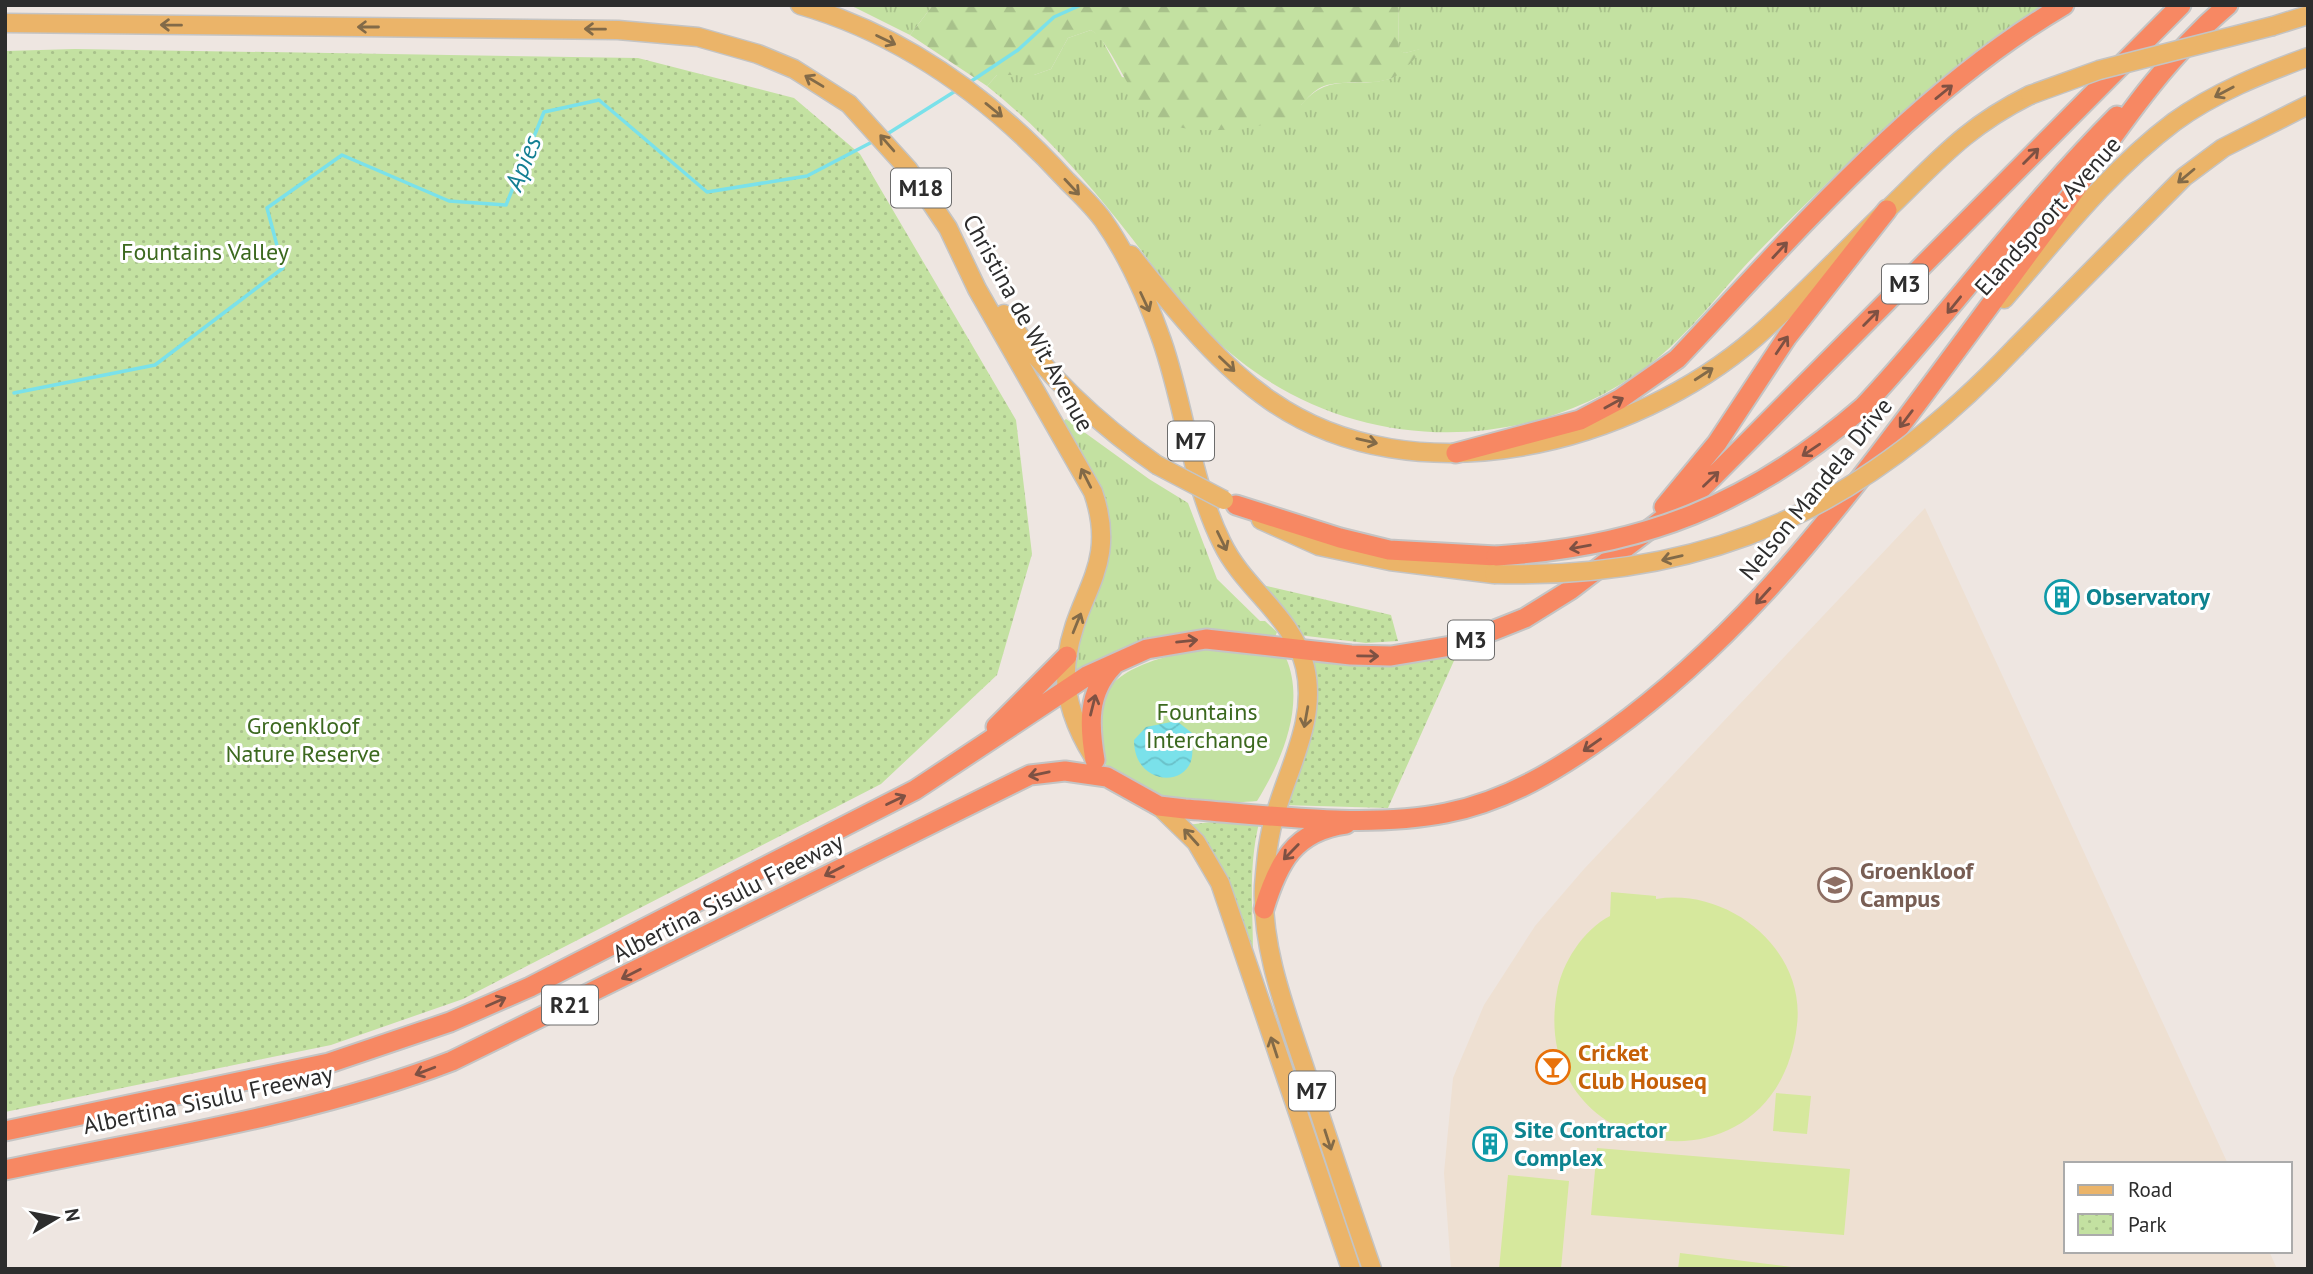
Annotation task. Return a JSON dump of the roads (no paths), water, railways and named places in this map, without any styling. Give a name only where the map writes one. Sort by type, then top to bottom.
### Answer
[{"type":"highway","points":[[1456,453],[1580,420],[1650,380],[1678,359],[1837,189],[1905,123],[1974,68],[2064,5]]},
{"type":"highway","name":"M3","points":[[1068,690],[1121,658],[1177,642],[1206,639],[1300,650],[1391,656],[1457,645],[1525,618],[1620,553],[1697,493],[2181,5]]},
{"type":"highway","name":"Nelson Mandela Drive","points":[[1275,815],[1374,820],[1446,813],[1503,796],[1554,770],[1631,717],[1718,643],[1814,539],[1947,365],[2162,70],[2228,5]]},
{"type":"highway","points":[[1230,503],[1340,538],[1389,550],[1495,565],[1615,541],[1670,526],[1762,482],[1819,445],[1863,407],[1921,345],[2018,225],[2096,136],[2162,70]]},
{"type":"highway","points":[[1620,553],[1675,495],[1717,443],[1787,337],[1887,210]]},
{"type":"highway","points":[[972,754],[1067,656]]},
{"type":"highway","points":[[1095,760],[1090,728],[1092,701],[1104,678],[1121,658]]},
{"type":"highway","name":"Albertina Sisulu Freeway","points":[[5,1131],[329,1063],[450,1022],[530,987],[915,790],[1068,690]]},
{"type":"highway","name":"Albertina Sisulu Freeway","points":[[5,1170],[309,1105],[410,1077],[538,1021],[1014,781],[1049,771],[1107,777]]},
{"type":"highway","name":"M7","points":[[1107,777],[1159,806]]},
{"type":"highway","points":[[1159,806],[1275,815]]},
{"type":"highway","points":[[1265,909],[1280,863],[1300,843],[1333,826],[1374,820]]},
{"type":"main road","points":[[800,5],[847,21],[896,44],[942,72],[1004,118],[1042,154],[1102,219],[1198,336],[1244,381],[1273,402],[1303,419],[1362,440],[1409,450],[1456,453],[1514,447],[1585,431],[1682,388],[1756,337],[1954,143],[1995,113],[2031,94],[2098,70],[2308,15]]},
{"type":"main road","name":"Christina de Wit Avenue","points":[[5,23],[618,30],[698,37],[758,54],[794,69],[849,104],[908,169],[965,260],[977,289],[1093,492],[1101,520],[1102,544],[1094,582],[1067,656],[1068,690]]},
{"type":"main road","name":"Elandspoort Avenue","points":[[1947,365],[2096,194],[2134,155],[2200,105],[2245,82],[2308,57]]},
{"type":"main road","points":[[1495,565],[1552,575],[1609,570],[1710,549],[1768,529],[1884,466],[1974,392],[2184,177],[2223,148],[2308,105]]},
{"type":"main road","name":"M7","points":[[1102,219],[1127,263],[1161,338],[1209,508],[1222,544],[1250,584],[1287,625],[1300,650],[1308,687],[1308,708],[1275,815],[1267,858],[1265,909],[1275,971],[1288,1019],[1372,1269]]},
{"type":"main road","points":[[965,260],[1027,345],[1064,388],[1107,428],[1157,465],[1230,503]]},
{"type":"main road","name":"M7","points":[[1068,690],[1076,725],[1107,777]]},
{"type":"main road","name":"M7","points":[[1159,806],[1196,842],[1220,883],[1351,1269]]},
{"type":"water","points":[[1178,722],[1192,733],[1192,758],[1186,770],[1178,775],[1159,777],[1142,765],[1136,754],[1134,740],[1146,727]]},
{"type":"waterway","name":"Apies","points":[[967,84],[1018,50],[1054,17],[1081,5]]},
{"type":"waterway","name":"Apies","points":[[884,136],[957,90]]},
{"type":"waterway","name":"Apies","points":[[14,393],[155,365],[283,268],[267,208],[342,155],[449,201],[506,205],[544,112],[599,100],[707,192],[807,176],[874,141]]},
{"type":"place","name":"Observatory","points":[[2062,597]]},
{"type":"place","name":"Groenkloof Campus","points":[[1835,885]]},
{"type":"place","name":"Cricket Club Houseq","points":[[1553,1067]]},
{"type":"place","name":"Site Contractor Complex","points":[[1490,1144]]},
{"type":"park label","name":"Fountains Valley","points":[[205,252]]},
{"type":"park label","name":"Fountains Interchange","points":[[1207,726]]},
{"type":"park label","name":"Groenkloof Nature Reserve","points":[[303,740]]}]
